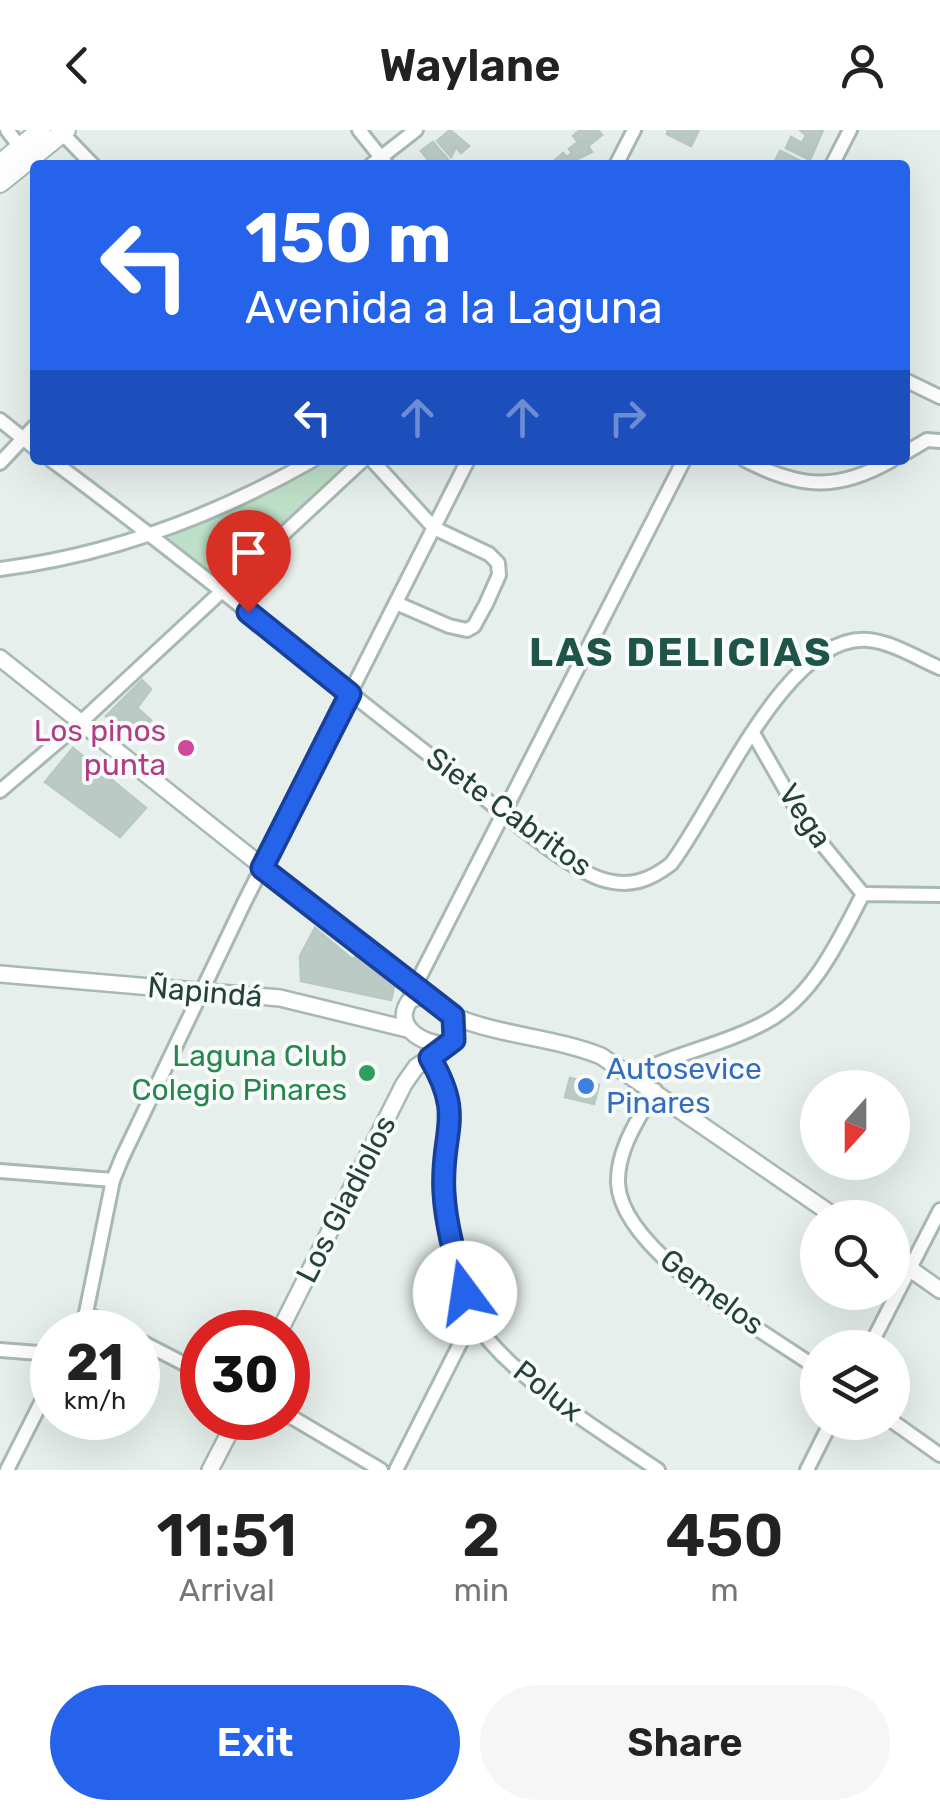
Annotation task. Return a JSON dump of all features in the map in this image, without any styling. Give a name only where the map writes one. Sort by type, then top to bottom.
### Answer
[{"type":"main road","points":[[0,183],[41,130]]},
{"type":"main road","points":[[0,164],[62,131]]},
{"type":"street","points":[[7,130],[25,153]]},
{"type":"street","points":[[359,130],[379,160]]},
{"type":"street","points":[[382,160],[416,130]]},
{"type":"street","points":[[835,160],[850,130]]},
{"type":"street","points":[[62,131],[88,160]]},
{"type":"street","points":[[618,160],[627,134]]},
{"type":"street","points":[[910,382],[940,397]]},
{"type":"street","points":[[0,420],[30,445]]},
{"type":"street","points":[[910,451],[934,441],[940,426]]},
{"type":"street","points":[[0,463],[30,430]]},
{"type":"street","name":"Siete Cabritos","points":[[58,465],[151,533],[350,694],[583,872],[622,884],[651,880],[671,864],[772,702],[802,667],[834,648],[867,639],[940,668]]},
{"type":"street","points":[[0,569],[72,556],[151,533],[268,486],[304,465]]},
{"type":"street","points":[[0,791],[81,722],[357,465]]},
{"type":"street","points":[[377,465],[434,528],[489,554],[498,563],[499,576],[474,626],[461,630],[396,603]]},
{"type":"street","points":[[87,1310],[113,1180],[262,868],[466,465]]},
{"type":"street","points":[[416,1067],[410,1031],[402,1015],[420,992],[504,812],[681,465]]},
{"type":"street","points":[[756,465],[788,479],[818,484],[842,482],[881,465]]},
{"type":"street","points":[[0,658],[453,1016],[496,1032],[574,1046],[632,1074],[811,1200]]},
{"type":"street","name":"Vega","points":[[754,733],[804,822],[863,894]]},
{"type":"street","points":[[632,1074],[765,1023],[790,1007],[812,980],[863,894],[940,895]]},
{"type":"street","name":"Ñapindá","points":[[0,974],[280,998],[410,1031],[428,1042],[451,1042]]},
{"type":"street","points":[[453,1016],[451,1042],[496,1032]]},
{"type":"street","name":"Los Gladiolos","points":[[290,1310],[416,1067],[451,1042]]},
{"type":"street","name":"Polux","points":[[430,1058],[445,1083],[452,1108],[444,1164],[446,1209],[472,1318],[507,1359],[658,1470]]},
{"type":"street","name":"Gemelos","points":[[655,1090],[622,1155],[618,1182],[622,1206],[658,1255],[800,1355]]},
{"type":"street","points":[[0,1171],[113,1180]]},
{"type":"street","points":[[940,1210],[910,1268],[940,1290]]},
{"type":"street","points":[[396,1470],[472,1318]]},
{"type":"street","points":[[0,1350],[30,1352]]},
{"type":"street","points":[[7,1470],[30,1425]]},
{"type":"street","points":[[310,1428],[380,1470]]},
{"type":"street","points":[[910,1434],[940,1455]]},
{"type":"street","points":[[210,1470],[226,1440]]},
{"type":"street","points":[[807,1470],[822,1440]]},
{"type":"green space","points":[[319,465],[349,465],[224,578],[216,578],[168,540],[171,534],[269,494]]},
{"type":"building","points":[[450,130],[469,146],[461,153],[456,147],[451,157],[437,141]]},
{"type":"building","points":[[580,130],[598,130],[602,135],[588,146],[592,152],[575,160],[555,160],[563,153],[567,157],[572,153],[569,149],[578,142],[573,136]]},
{"type":"building","points":[[668,130],[699,130],[691,146],[667,134]]},
{"type":"building","points":[[800,130],[823,130],[810,160],[786,148],[791,137],[802,143],[806,135]]},
{"type":"building","points":[[433,142],[448,160],[428,160],[421,151]]},
{"type":"building","points":[[780,151],[799,160],[776,160]]},
{"type":"building","points":[[142,680],[151,689],[137,708],[151,720],[135,738],[106,716]]},
{"type":"building","points":[[73,748],[146,808],[120,837],[45,782]]},
{"type":"building","points":[[315,928],[352,959],[360,954],[395,983],[391,1000],[301,981],[300,956]]},
{"type":"building","points":[[570,1078],[599,1085],[594,1104],[565,1097]]},
{"type":"place","name":"Los pinos punta","points":[[186,748]]},
{"type":"place","name":"Laguna Club Colegio Pinares","points":[[367,1073]]},
{"type":"place","name":"Autosevice Pinares","points":[[586,1086]]},
{"type":"district","name":"LAS DELICIAS","points":[[681,652]]},
{"type":"route","points":[[248,612],[350,694],[262,868],[453,1016],[455,1022],[454,1040],[430,1058],[445,1083],[452,1108],[444,1190],[465,1293]]}]
